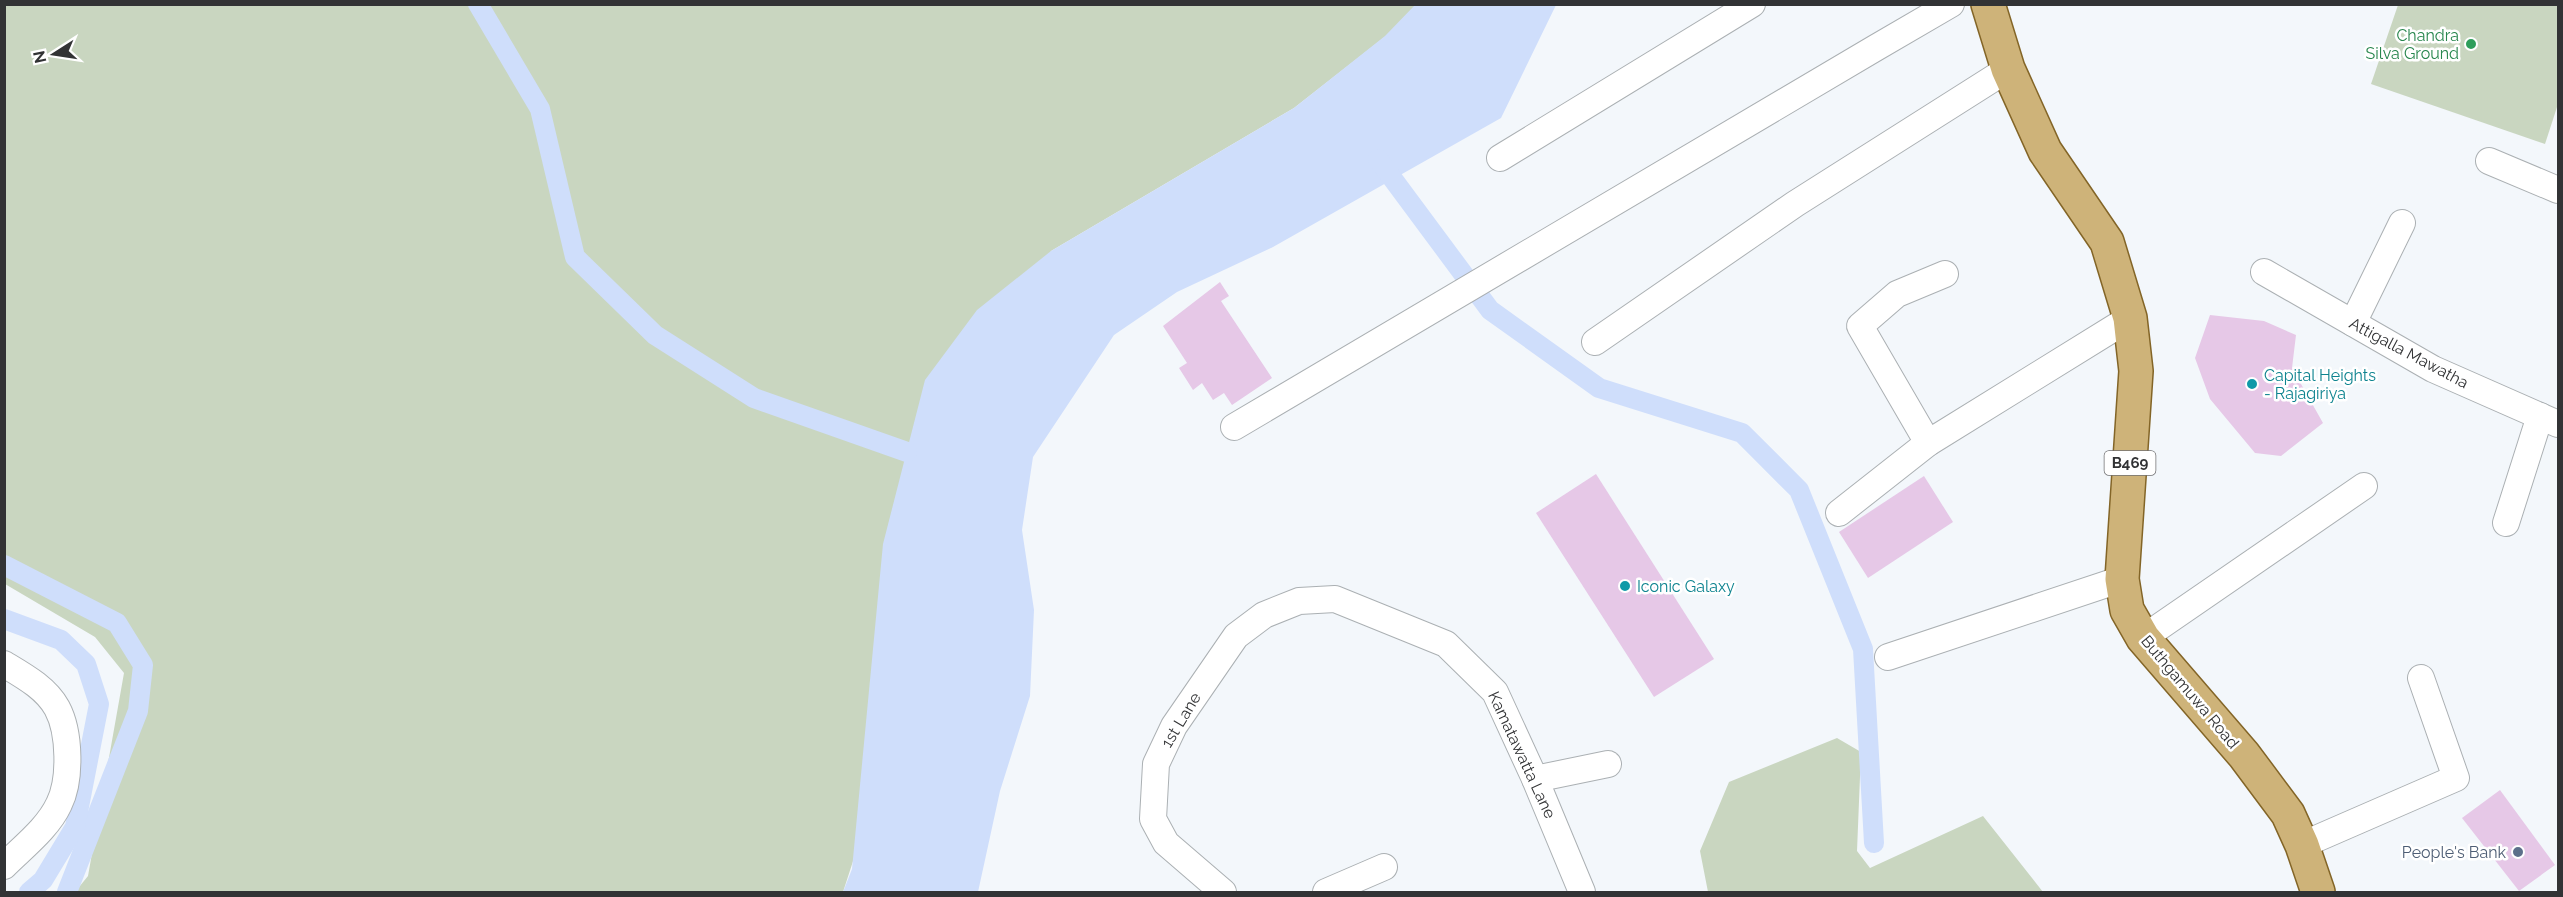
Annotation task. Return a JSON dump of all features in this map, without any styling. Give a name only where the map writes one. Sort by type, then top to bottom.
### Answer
[{"type":"main road","name":"Buthgamuwa Road","points":[[1988,4],[2008,69],[2045,151],[2107,242],[2130,318],[2136,371],[2122,579],[2127,610],[2143,638],[2244,755],[2288,814],[2302,845],[2318,892]]},
{"type":"street","points":[[1234,427],[1484,281],[1710,144],[1951,4]]},
{"type":"street","points":[[1500,158],[1748,6]]},
{"type":"street","points":[[1594,342],[1795,204],[2008,69]]},
{"type":"street","points":[[2489,161],[2559,190]]},
{"type":"street","points":[[2353,323],[2402,223]]},
{"type":"street","name":"Attigalla Mawatha","points":[[2264,272],[2433,369],[2549,420]]},
{"type":"street","points":[[1928,443],[1860,326],[1897,294],[1945,274]]},
{"type":"street","points":[[1839,513],[1928,443],[2130,318]]},
{"type":"street","points":[[2506,523],[2549,420]]},
{"type":"street","points":[[2143,638],[2364,486]]},
{"type":"street","points":[[1888,657],[2122,579]]},
{"type":"street","name":"Kamatawatta Lane","points":[[1236,636],[1264,615],[1299,600],[1335,599],[1446,644],[1495,692],[1535,779],[1582,892]]},
{"type":"street","name":"1st Lane","points":[[1223,892],[1166,843],[1153,819],[1156,764],[1174,726],[1236,636]]},
{"type":"street","points":[[4,664],[35,683],[57,708],[66,741],[68,764],[60,802],[45,826],[4,866]]},
{"type":"street","points":[[2302,845],[2456,778],[2421,678]]},
{"type":"street","points":[[1535,779],[1608,764]]},
{"type":"street","points":[[1326,892],[1384,867]]},
{"type":"green space","points":[[5,5],[1416,5],[1386,36],[1294,108],[1051,251],[843,892],[75,892],[88,876],[124,673],[95,637],[5,584]]},
{"type":"green space","name":"Chandra Silva Ground","points":[[2398,5],[2558,5],[2558,104],[2545,144],[2371,84]]},
{"type":"green space","points":[[1837,738],[1861,752],[1857,851],[1870,868],[1983,816],[2043,892],[1708,892],[1700,851],[1729,782]]},
{"type":"water","points":[[1416,4],[1556,5],[1501,118],[1273,247],[1177,292],[1114,335],[1033,457],[1022,530],[1034,610],[1030,696],[1000,791],[978,892],[843,892],[852,869],[883,544],[925,380],[977,310],[1051,251],[1294,108],[1385,36]]},
{"type":"building","points":[[1220,282],[1229,296],[1221,301],[1272,378],[1232,405],[1224,393],[1213,400],[1202,383],[1193,390],[1179,368],[1187,363],[1163,326]]},
{"type":"building","name":"Capital Heights - Rajagiriya","points":[[2210,315],[2264,321],[2296,335],[2292,368],[2323,423],[2281,456],[2255,453],[2210,399],[2195,358]]},
{"type":"building","name":"Iconic Galaxy","points":[[1596,474],[1714,659],[1654,697],[1536,513]]},
{"type":"building","points":[[1924,476],[1953,522],[1868,578],[1839,532]]},
{"type":"building","points":[[2500,790],[2555,865],[2519,891],[2462,818]]},
{"type":"waterway","points":[[478,4],[540,109],[575,257],[655,335],[754,398],[907,452]]},
{"type":"waterway","points":[[1378,159],[1490,310],[1599,388],[1742,433],[1799,490],[1863,649],[1874,843]]},
{"type":"waterway","points":[[4,565],[117,623],[143,665],[138,711],[67,892]]},
{"type":"waterway","points":[[4,619],[61,640],[86,664],[99,704],[75,827],[43,880],[29,892]]},
{"type":"place","name":"Chandra Silva Ground","points":[[2471,44]]},
{"type":"place","name":"Capital Heights - Rajagiriya","points":[[2252,384]]},
{"type":"place","name":"Iconic Galaxy","points":[[1625,586]]},
{"type":"place","name":"People's Bank","points":[[2518,852]]}]
